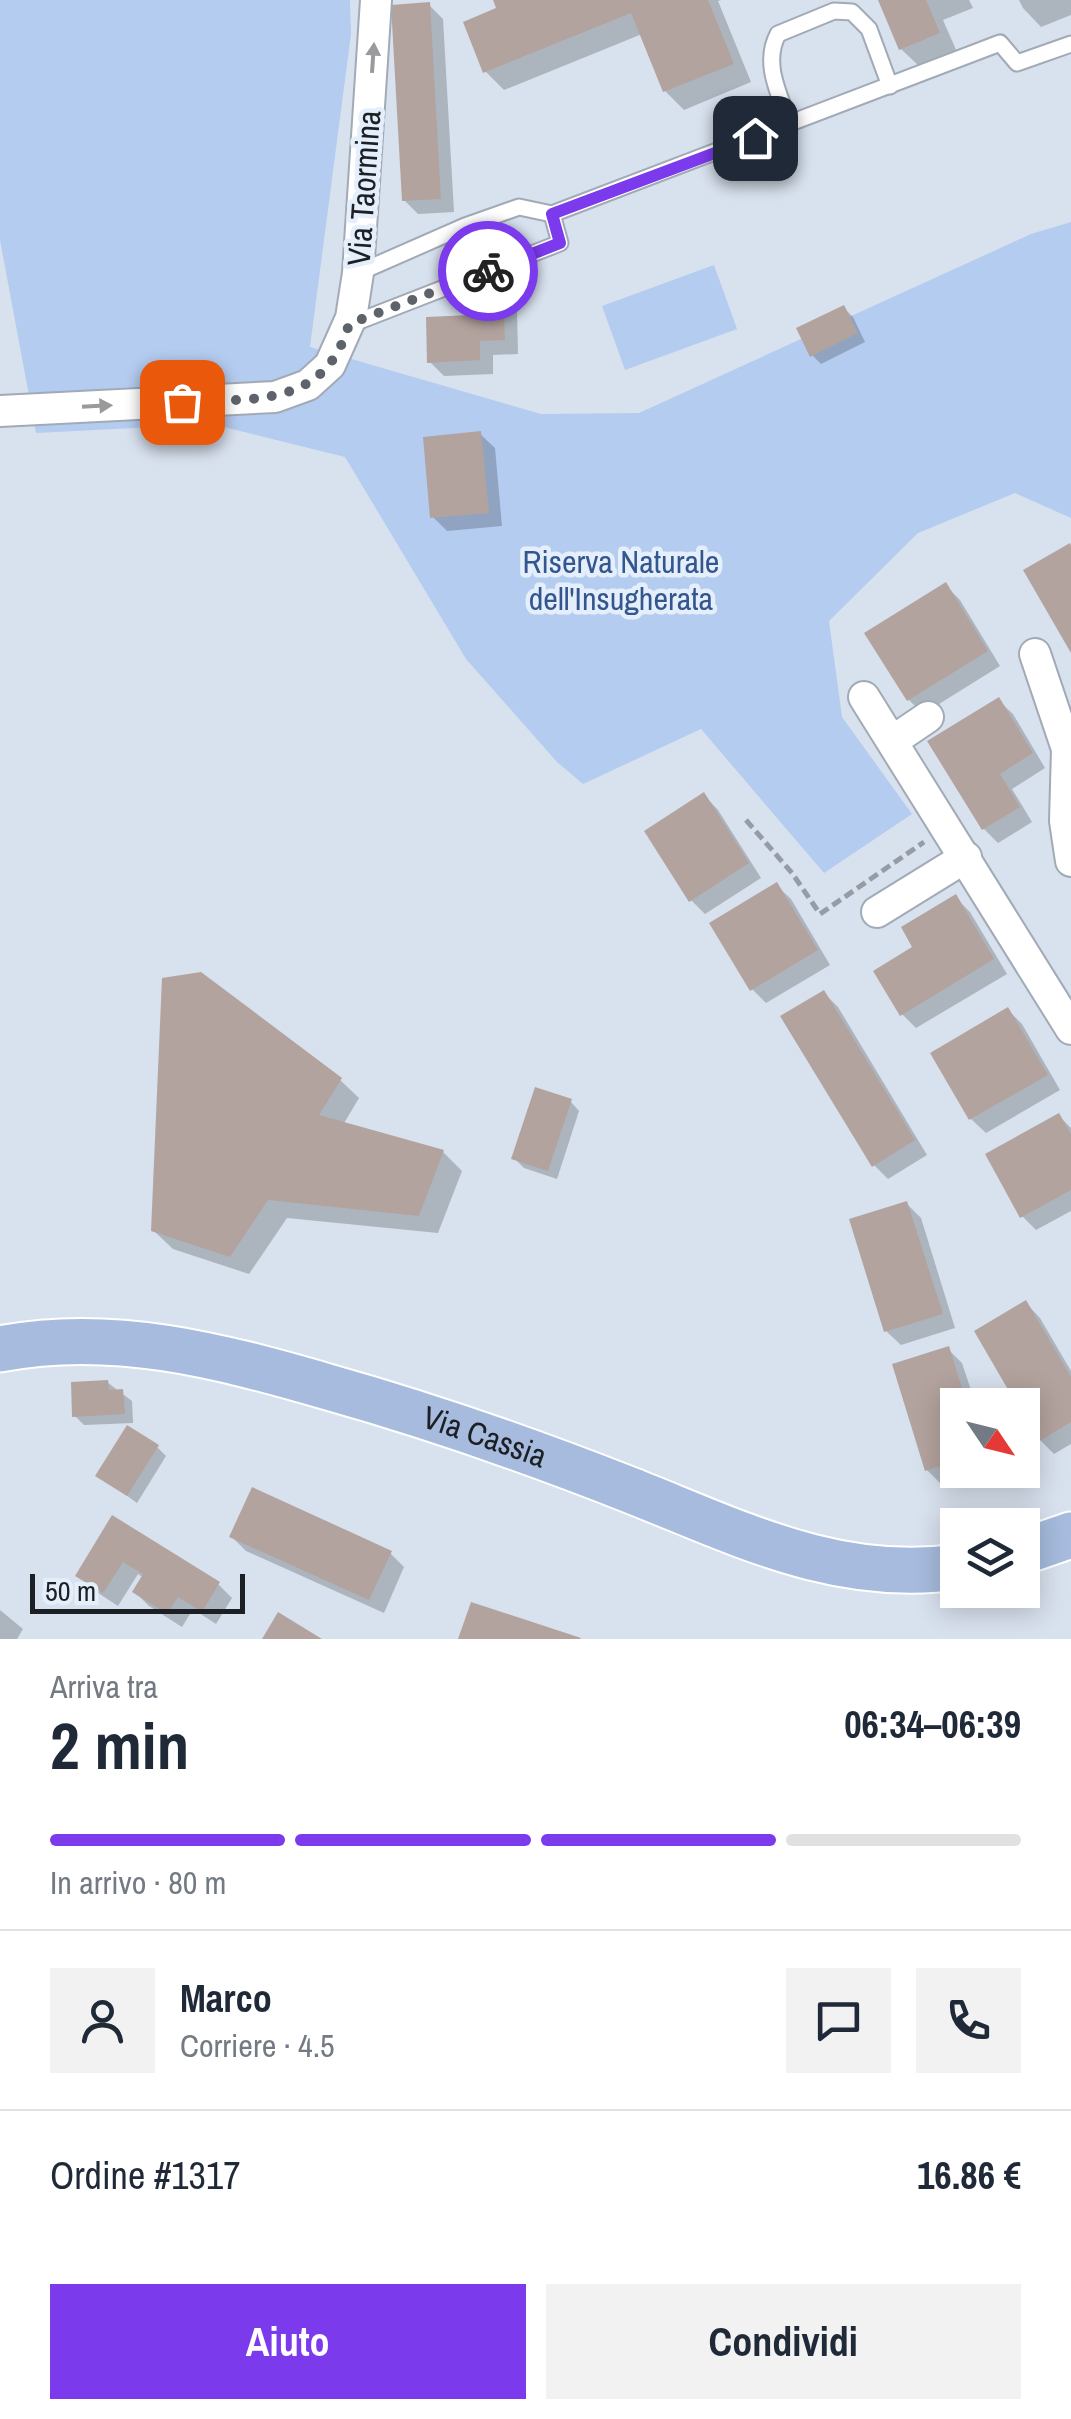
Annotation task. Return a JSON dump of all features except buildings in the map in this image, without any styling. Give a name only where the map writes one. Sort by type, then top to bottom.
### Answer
[{"type":"main road","name":"Via Cassia","points":[[0,1348],[92,1340],[158,1346],[225,1359],[486,1436],[805,1557],[876,1570],[940,1568]]},
{"type":"main road","points":[[1040,1546],[1071,1535]]},
{"type":"street","name":"Via Taormina","points":[[0,411],[275,397],[316,380],[340,348],[349,324],[358,273],[376,0]]},
{"type":"street","points":[[1035,654],[1068,749],[1069,846]]},
{"type":"street","points":[[864,697],[1071,1029]]},
{"type":"street","points":[[894,740],[928,717]]},
{"type":"street","points":[[877,912],[966,857]]},
{"type":"lane","points":[[790,125],[770,65],[770,48],[778,34],[792,28],[834,12],[852,12],[869,29],[890,86]]},
{"type":"lane","points":[[358,273],[519,207],[552,214],[1000,43],[1017,63],[1071,44]]},
{"type":"lane","points":[[349,324],[560,243],[552,214]]},
{"type":"path","points":[[746,820],[792,872],[820,914],[948,827]]},
{"type":"green space","name":"Riserva Naturale dell'Insugherata","points":[[0,0],[350,0],[351,34],[310,347],[541,414],[639,413],[1031,234],[1071,222],[1071,518],[1015,493],[918,533],[829,621],[842,717],[912,814],[824,873],[701,729],[583,784],[557,762],[466,659],[345,457],[212,424],[36,433],[0,240]]},
{"type":"green space","points":[[714,265],[737,329],[625,370],[602,306]]},
{"type":"way so far","points":[[182,402],[275,397],[308,386],[330,365],[349,324],[488,271]]},
{"type":"route","points":[[488,271],[560,243],[552,214],[755,138]]}]
